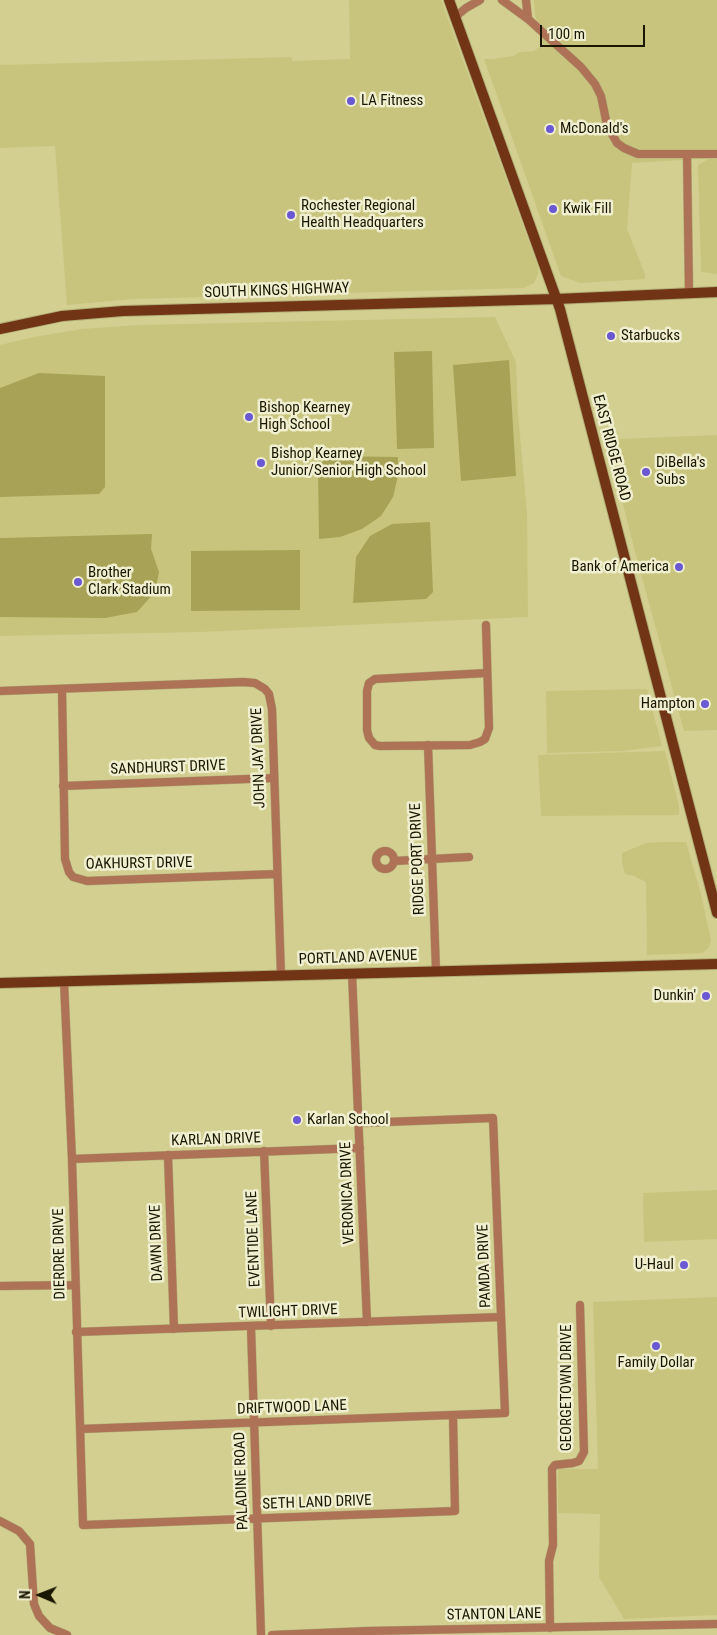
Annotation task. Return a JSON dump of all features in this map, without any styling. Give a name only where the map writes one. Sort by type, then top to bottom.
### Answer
[{"type":"main road","name":"EAST RIDGE ROAD","points":[[449,0],[556,299],[717,913]]},
{"type":"main road","name":"SOUTH KINGS HIGHWAY","points":[[0,329],[62,316],[132,311],[556,299],[717,292]]},
{"type":"main road","name":"PORTLAND AVENUE","points":[[0,983],[717,964]]},
{"type":"street","points":[[455,17],[480,0]]},
{"type":"street","points":[[502,0],[581,66],[596,84],[601,96],[607,125],[617,143],[631,153],[638,154],[717,154]]},
{"type":"street","points":[[526,0],[528,20]]},
{"type":"street","points":[[688,154],[689,293]]},
{"type":"street","points":[[486,625],[489,728],[484,739],[475,744],[380,746],[371,742],[367,730],[367,691],[369,683],[375,678],[487,673]]},
{"type":"street","name":"JOHN JAY DRIVE","points":[[0,691],[243,682],[261,685],[269,694],[271,701],[280,975]]},
{"type":"street","name":"OAKHURST DRIVE","points":[[62,688],[66,866],[73,876],[87,881],[277,874]]},
{"type":"street","name":"RIDGE PORT DRIVE","points":[[428,745],[436,971]]},
{"type":"street","name":"SANDHURST DRIVE","points":[[63,786],[274,778]]},
{"type":"street","points":[[394,861],[469,857]]},
{"type":"street","name":"VERONICA DRIVE","points":[[352,973],[367,1322]]},
{"type":"street","name":"DIERDRE DRIVE","points":[[64,982],[72,1159],[83,1526]]},
{"type":"street","name":"PAMDA DRIVE","points":[[359,1124],[493,1118],[505,1413]]},
{"type":"street","name":"KARLAN DRIVE","points":[[72,1159],[360,1148]]},
{"type":"street","name":"EVENTIDE LANE","points":[[264,1152],[271,1326]]},
{"type":"street","name":"DAWN DRIVE","points":[[168,1155],[174,1329]]},
{"type":"street","points":[[0,1286],[75,1285]]},
{"type":"street","name":"GEORGETOWN DRIVE","points":[[550,1628],[549,1561],[553,1545],[552,1469],[555,1465],[579,1461],[584,1452],[580,1305]]},
{"type":"street","name":"TWILIGHT DRIVE","points":[[76,1332],[501,1317]]},
{"type":"street","name":"PALADINE ROAD","points":[[251,1327],[261,1635]]},
{"type":"street","name":"DRIFTWOOD LANE","points":[[80,1429],[505,1413]]},
{"type":"street","name":"SETH LAND DRIVE","points":[[83,1526],[455,1511],[453,1415]]},
{"type":"street","points":[[0,1520],[19,1532],[30,1544],[34,1604],[38,1616],[50,1628],[67,1635]]},
{"type":"street","name":"STANTON LANE","points":[[272,1635],[717,1624]]},
{"type":"shaded area","points":[[349,0],[441,0],[538,267],[538,274],[534,283],[524,288],[133,299],[67,305],[55,146],[0,148],[0,65],[292,57],[292,61],[350,59]]},
{"type":"shaded area","points":[[534,0],[717,0],[717,158],[632,163],[627,229],[645,274],[645,279],[580,283],[561,276],[484,59],[513,56],[520,52],[534,51],[542,45]]},
{"type":"shaded area","points":[[708,159],[717,159],[717,274],[701,272],[698,165]]},
{"type":"shaded area","name":"Bishop Kearney Junior/Senior High School","points":[[495,317],[516,362],[518,413],[527,513],[528,617],[200,632],[0,636],[0,345],[82,329],[139,325]]},
{"type":"shaded area","points":[[432,351],[434,448],[397,449],[394,352]]},
{"type":"shaded area","points":[[509,360],[516,476],[461,481],[453,365]]},
{"type":"shaded area","points":[[39,373],[105,376],[105,487],[99,494],[0,497],[0,388]]},
{"type":"shaded area","points":[[717,435],[717,730],[684,731],[607,442],[619,439]]},
{"type":"shaded area","points":[[327,456],[398,457],[398,476],[393,497],[381,516],[362,529],[340,537],[319,539],[318,467]]},
{"type":"shaded area","points":[[430,522],[433,592],[426,599],[353,603],[356,557],[370,536],[392,524]]},
{"type":"shaded area","name":"Brother Clark Stadium","points":[[152,534],[151,549],[159,572],[155,592],[137,612],[105,618],[0,617],[0,538]]},
{"type":"shaded area","points":[[300,550],[300,610],[191,611],[191,551]]},
{"type":"shaded area","points":[[647,689],[662,746],[622,751],[547,753],[546,691]]},
{"type":"shaded area","points":[[665,751],[679,806],[679,815],[541,816],[538,755]]},
{"type":"shaded area","points":[[686,842],[701,894],[711,940],[709,947],[703,953],[647,955],[646,882],[625,874],[622,853],[646,843]]},
{"type":"shaded area","points":[[717,1190],[717,1239],[644,1242],[643,1193]]},
{"type":"shaded area","points":[[717,1297],[717,1615],[624,1619],[599,1577],[600,1514],[558,1513],[558,1469],[598,1469],[593,1302]]},
{"type":"place","name":"LA Fitness","points":[[351,101]]},
{"type":"place","name":"McDonald's","points":[[550,129]]},
{"type":"place","name":"Kwik Fill","points":[[553,209]]},
{"type":"place","name":"Rochester Regional Health Headquarters","points":[[291,215]]},
{"type":"place","name":"Starbucks","points":[[611,336]]},
{"type":"place","name":"Bishop Kearney High School","points":[[249,417]]},
{"type":"place","name":"Bishop Kearney Junior/Senior High School","points":[[261,463]]},
{"type":"place","name":"DiBella's Subs","points":[[646,472]]},
{"type":"place","name":"Bank of America","points":[[679,567]]},
{"type":"place","name":"Brother Clark Stadium","points":[[78,582]]},
{"type":"place","name":"Hampton","points":[[705,704]]},
{"type":"place","name":"Dunkin'","points":[[706,996]]},
{"type":"place","name":"Karlan School","points":[[297,1120]]},
{"type":"place","name":"U-Haul","points":[[684,1265]]},
{"type":"place","name":"Family Dollar","points":[[656,1346]]}]
